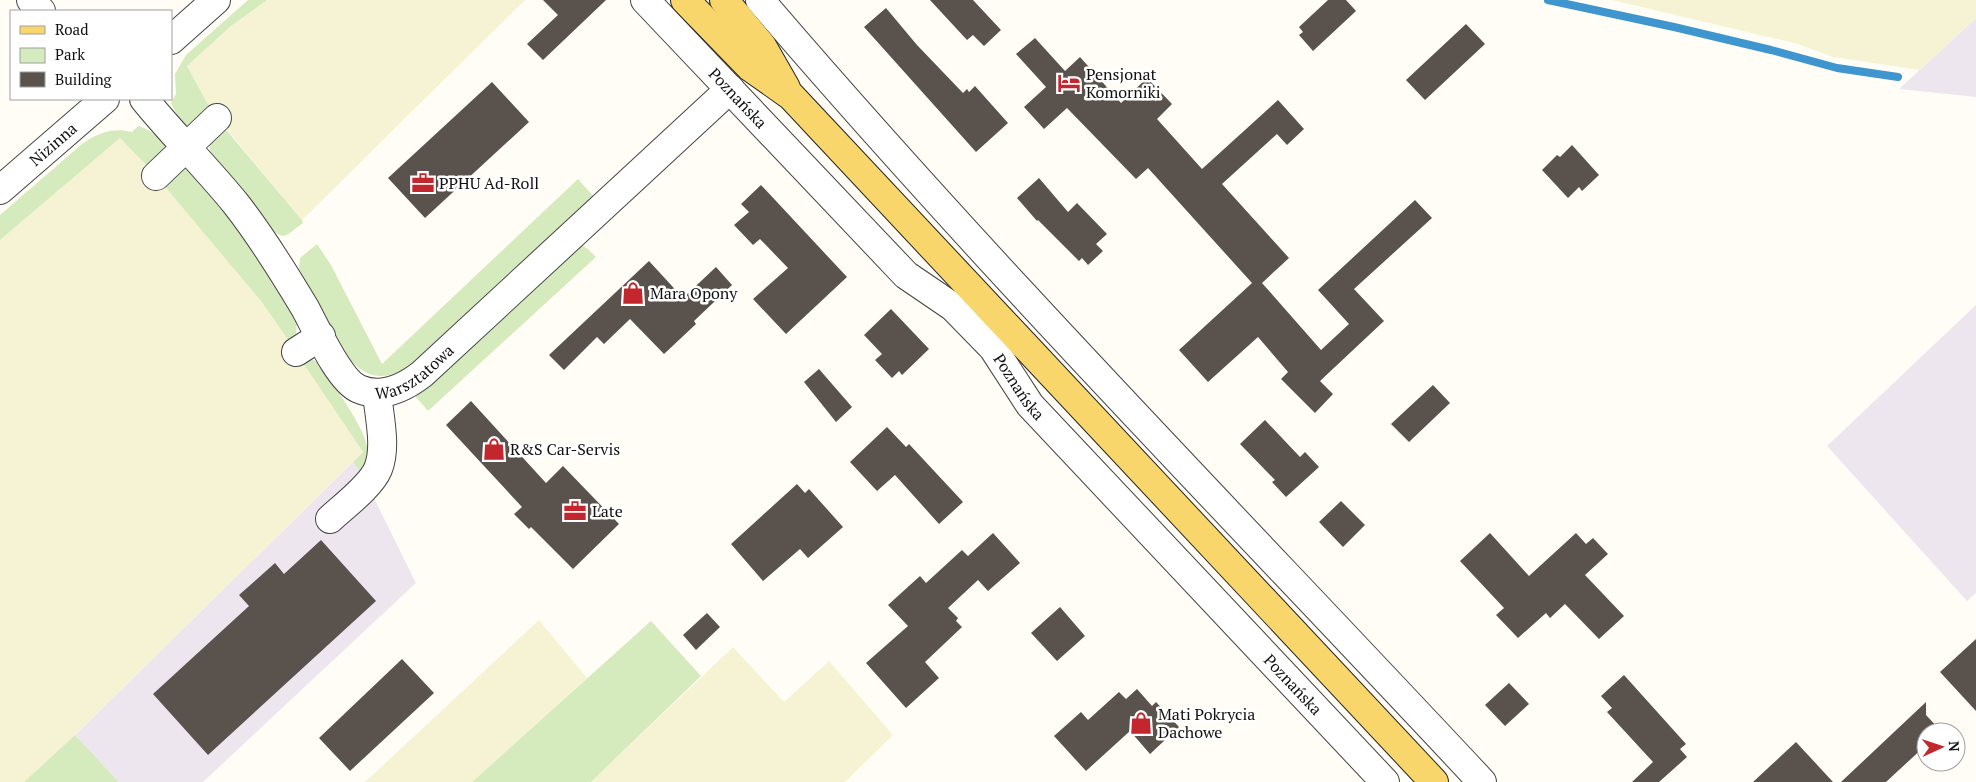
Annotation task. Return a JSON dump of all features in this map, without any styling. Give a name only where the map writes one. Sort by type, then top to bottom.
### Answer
[{"type":"main road","name":"Poznańska","points":[[685,0],[750,67],[791,96],[1434,782]]},
{"type":"main road","name":"Poznańska","points":[[724,0],[762,46],[791,96]]},
{"type":"street","points":[[31,0],[40,10]]},
{"type":"street","points":[[172,39],[216,0]]},
{"type":"street","name":"Poznańska","points":[[645,0],[906,275],[953,307],[993,348],[1030,405],[1384,782]]},
{"type":"street","points":[[760,0],[851,106],[1025,297],[1482,782]]},
{"type":"street","name":"Warsztatowa","points":[[145,100],[248,221],[288,280],[343,376],[358,389],[377,392],[395,390],[408,385],[422,374],[730,89]]},
{"type":"street","name":"Nizinna","points":[[0,190],[104,100]]},
{"type":"street","points":[[156,176],[217,118]]},
{"type":"street","points":[[296,352],[321,336]]},
{"type":"street","points":[[330,519],[367,484],[378,469],[381,442],[377,392]]},
{"type":"shaded area","points":[[267,0],[525,0],[302,220],[211,110],[187,66],[231,26]]},
{"type":"shaded area","points":[[1612,0],[1976,0],[1976,18],[1920,70],[1833,57],[1798,44]]},
{"type":"shaded area","points":[[1976,18],[1976,97],[1899,89],[1911,78]]},
{"type":"shaded area","points":[[120,138],[214,243],[261,301],[363,452],[75,735],[24,782],[0,782],[0,240]]},
{"type":"shaded area","points":[[1976,305],[1976,593],[1967,601],[1827,446]]},
{"type":"shaded area","points":[[353,462],[367,484],[416,583],[203,782],[119,782],[75,735]]},
{"type":"shaded area","points":[[539,620],[587,678],[472,782],[365,782]]},
{"type":"shaded area","points":[[733,647],[784,702],[829,661],[893,735],[845,782],[591,782]]},
{"type":"green space","points":[[248,0],[267,0],[231,26],[187,66],[211,110],[189,126],[182,123],[171,103],[176,94],[175,74],[186,55]]},
{"type":"green space","points":[[138,126],[150,131],[164,144],[165,148],[149,168],[120,138],[0,240],[0,215],[82,144],[105,132],[118,130],[132,132]]},
{"type":"green space","points":[[223,126],[302,220],[303,223],[287,235],[282,236],[274,232],[249,197],[210,153],[209,141]]},
{"type":"green space","points":[[186,169],[226,213],[259,259],[297,320],[296,336],[290,343],[261,301],[162,183]]},
{"type":"green space","points":[[578,179],[595,198],[419,360],[393,374],[376,376],[360,369],[351,361],[299,269],[300,258],[317,244],[331,265],[382,364]]},
{"type":"green space","points":[[583,246],[596,257],[428,411],[415,396],[577,248]]},
{"type":"green space","points":[[310,358],[319,363],[362,431],[368,452],[366,464],[361,474],[353,462],[363,452],[301,360]]},
{"type":"green space","points":[[651,621],[701,676],[591,782],[472,782]]},
{"type":"green space","points":[[75,735],[119,782],[24,782]]},
{"type":"building","points":[[543,0],[606,0],[543,60],[527,44],[558,15]]},
{"type":"building","points":[[930,0],[973,0],[1001,30],[984,46],[973,35],[967,40]]},
{"type":"building","points":[[1328,0],[1346,0],[1356,11],[1313,51],[1299,35],[1303,32],[1299,27]]},
{"type":"building","points":[[886,8],[917,45],[963,93],[967,89],[969,92],[975,86],[1008,123],[976,152],[864,27]]},
{"type":"building","points":[[1466,24],[1485,44],[1425,100],[1406,80]]},
{"type":"building","points":[[1035,38],[1065,71],[1080,57],[1121,103],[1147,78],[1172,104],[1157,119],[1202,169],[1278,100],[1304,129],[1287,145],[1277,134],[1222,184],[1289,258],[1262,283],[1321,350],[1349,324],[1318,290],[1415,200],[1432,218],[1354,289],[1384,321],[1320,381],[1333,394],[1315,413],[1281,379],[1288,372],[1258,337],[1208,382],[1179,350],[1252,283],[1148,168],[1136,179],[1067,108],[1044,129],[1024,107],[1046,87],[1016,54]]},
{"type":"building","points":[[492,82],[529,122],[425,218],[388,178]]},
{"type":"building","points":[[1572,145],[1599,175],[1582,191],[1579,187],[1568,198],[1542,170],[1557,155],[1560,157]]},
{"type":"building","points":[[1039,178],[1068,212],[1077,203],[1107,234],[1096,244],[1103,251],[1088,265],[1082,258],[1079,261],[1037,221],[1017,198]]},
{"type":"building","points":[[761,185],[847,277],[786,334],[753,299],[788,268],[760,239],[753,245],[734,225],[749,212],[741,204]]},
{"type":"building","points":[[649,261],[683,298],[716,267],[732,285],[694,321],[696,324],[664,354],[630,319],[604,344],[597,337],[564,370],[549,355]]},
{"type":"building","points":[[891,309],[929,349],[902,375],[899,371],[892,378],[875,360],[882,354],[864,335]]},
{"type":"building","points":[[819,369],[852,407],[836,422],[804,382]]},
{"type":"building","points":[[1433,385],[1450,403],[1409,442],[1391,424]]},
{"type":"building","points":[[471,401],[546,483],[563,466],[619,524],[573,569],[531,527],[529,529],[514,514],[522,507],[446,425]]},
{"type":"building","points":[[1265,420],[1300,457],[1305,452],[1319,467],[1286,497],[1272,482],[1275,480],[1240,444]]},
{"type":"building","points":[[887,427],[906,447],[909,444],[963,502],[939,524],[895,475],[877,491],[850,462]]},
{"type":"building","points":[[797,484],[805,493],[809,489],[843,527],[808,558],[800,549],[763,581],[731,544]]},
{"type":"building","points":[[1341,501],[1365,525],[1343,547],[1319,522]]},
{"type":"building","points":[[993,533],[1020,563],[988,591],[978,580],[948,608],[958,618],[956,621],[962,627],[925,662],[939,678],[906,708],[866,663],[908,626],[888,605],[920,576],[926,583],[962,550],[968,556]]},
{"type":"building","points":[[1490,533],[1529,576],[1576,533],[1586,544],[1593,538],[1608,554],[1585,575],[1624,616],[1599,639],[1565,604],[1550,618],[1546,613],[1518,638],[1496,615],[1504,608],[1460,561]]},
{"type":"building","points":[[321,540],[376,601],[208,755],[153,694],[249,606],[239,595],[275,563],[284,574]]},
{"type":"building","points":[[1060,607],[1085,636],[1057,661],[1031,633]]},
{"type":"building","points":[[707,613],[720,627],[696,650],[683,635]]},
{"type":"building","points":[[1976,639],[1976,711],[1940,672]]},
{"type":"building","points":[[402,659],[434,693],[350,771],[319,738]]},
{"type":"building","points":[[1624,675],[1686,744],[1680,749],[1687,757],[1659,782],[1632,782],[1653,762],[1607,712],[1612,708],[1601,696]]},
{"type":"building","points":[[1509,683],[1529,704],[1505,726],[1485,705]]},
{"type":"building","points":[[1137,689],[1152,706],[1156,702],[1179,727],[1150,754],[1130,731],[1086,771],[1054,736],[1081,712],[1088,720],[1119,692],[1126,699]]},
{"type":"building","points":[[1926,702],[1926,715],[1933,722],[1916,722],[1916,754],[1886,782],[1841,782]]},
{"type":"building","points":[[1796,742],[1833,782],[1753,782]]},
{"type":"waterway","points":[[1548,0],[1674,27],[1837,68],[1898,77]]},
{"type":"place","name":"Pensjonat Komorniki","points":[[1069,83]]},
{"type":"place","name":"PPHU Ad-Roll","points":[[423,183]]},
{"type":"place","name":"Mara Opony","points":[[633,293]]},
{"type":"place","name":"R&S Car-Servis","points":[[494,449]]},
{"type":"place","name":"Late","points":[[575,511]]},
{"type":"place","name":"Mati Pokrycia Dachowe","points":[[1141,723]]}]
